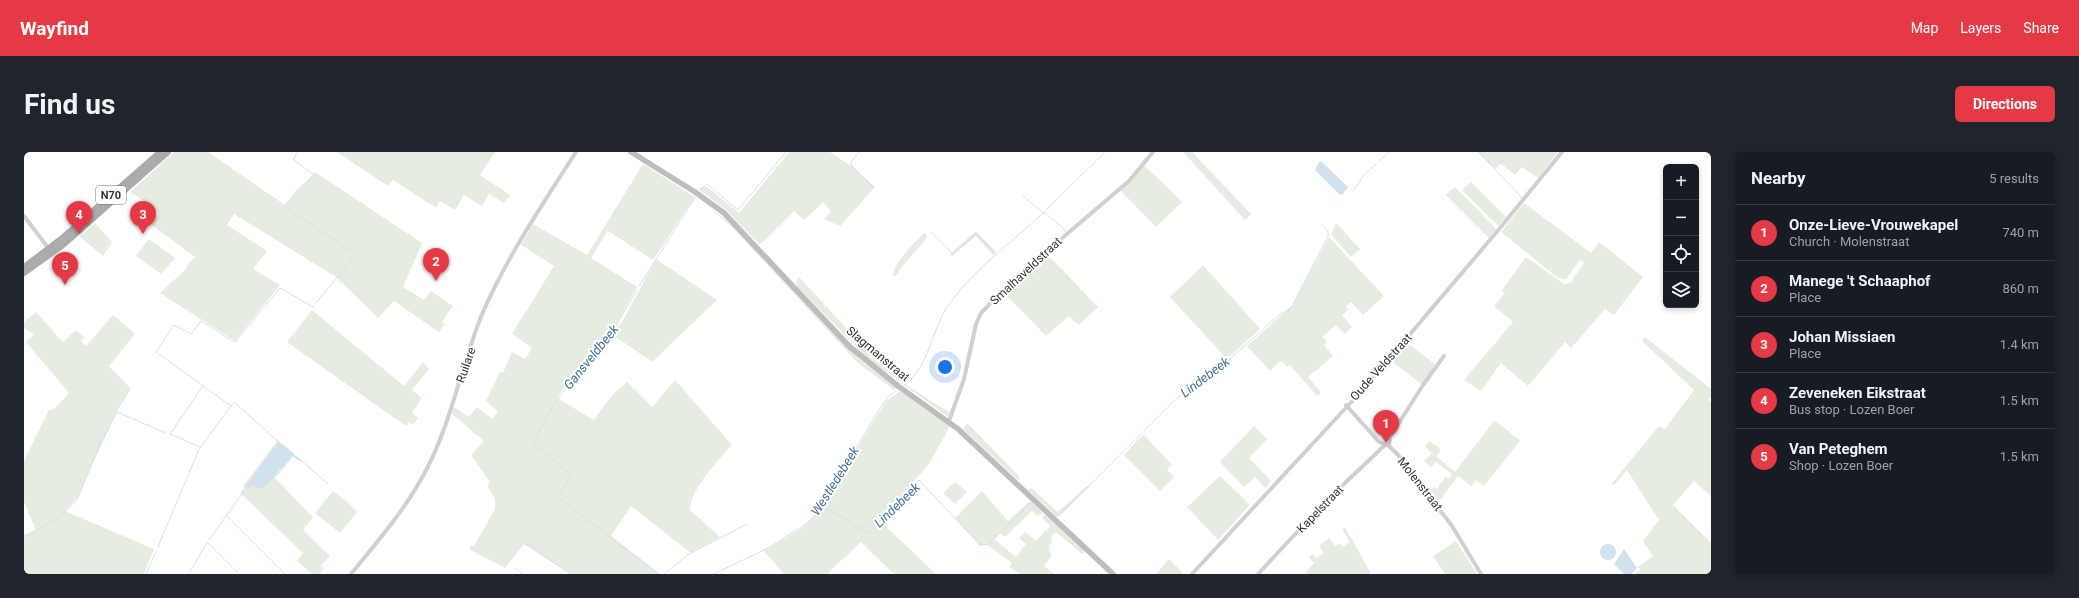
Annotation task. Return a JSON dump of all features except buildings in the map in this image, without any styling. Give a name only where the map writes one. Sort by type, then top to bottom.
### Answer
[{"type":"main road","name":"N70","points":[[24,267],[50,251],[160,152]]},
{"type":"main road","name":"N70","points":[[24,273],[168,152]]},
{"type":"main road","name":"Slagmanstraat","points":[[631,152],[695,192],[724,214],[854,351],[898,386],[949,421],[1113,574]]},
{"type":"street","name":"Ruilare","points":[[351,574],[406,503],[425,473],[445,426],[483,312],[519,242],[576,152]]},
{"type":"street","name":"Smalhaveldstraat","points":[[949,421],[964,379],[976,324],[981,313],[1018,276],[1129,181],[1153,152]]},
{"type":"street","name":"Oude Veldstraat","points":[[1192,574],[1367,385],[1500,228],[1562,152]]},
{"type":"street","points":[[24,216],[50,251]]},
{"type":"street","name":"Kapelstraat","points":[[1258,574],[1327,500],[1387,446],[1390,437],[1423,385],[1444,356]]},
{"type":"street","name":"Molenstraat","points":[[1346,406],[1379,442],[1387,446],[1398,455],[1452,526],[1481,574]]},
{"type":"shaded area","points":[[174,152],[208,152],[285,205],[315,172],[422,243],[403,287],[424,300],[431,291],[453,306],[442,322],[445,324],[439,332],[394,301],[378,318],[336,277],[234,214],[227,225],[267,251],[253,269],[280,285],[235,341],[160,293],[187,268],[186,266],[195,257],[152,225],[159,213],[150,207],[151,205],[130,192]]},
{"type":"shaded area","points":[[337,152],[495,152],[480,175],[510,195],[504,203],[489,194],[482,206],[464,195],[455,210],[440,201],[436,208],[393,180],[388,186]]},
{"type":"shaded area","points":[[789,152],[830,152],[854,168],[875,187],[840,226],[824,219],[831,211],[823,202],[804,220],[794,211],[760,245],[725,209],[698,189],[706,186],[738,212],[740,212]]},
{"type":"shaded area","points":[[1183,152],[1192,152],[1251,214],[1245,220]]},
{"type":"shaded area","points":[[1478,152],[1558,152],[1538,178],[1522,167],[1515,175],[1500,163],[1494,169]]},
{"type":"shaded area","points":[[643,164],[695,197],[653,260],[608,231],[591,258],[637,287],[615,327],[577,368],[557,398],[594,420],[617,390],[627,382],[652,407],[675,380],[732,445],[712,467],[700,484],[691,502],[690,510],[720,537],[691,553],[631,506],[611,536],[660,574],[570,574],[524,544],[505,568],[469,549],[471,545],[474,546],[495,509],[495,499],[487,485],[490,482],[471,455],[484,441],[452,414],[454,407],[469,417],[477,407],[492,419],[498,412],[486,401],[500,372],[503,373],[512,352],[525,359],[532,348],[512,334],[554,266],[521,245],[533,224],[587,255]]},
{"type":"shaded area","points":[[1144,165],[1182,202],[1156,227],[1120,190]]},
{"type":"shaded area","points":[[1471,182],[1506,217],[1498,226],[1462,190]]},
{"type":"shaded area","points":[[1455,187],[1496,229],[1489,238],[1446,195]]},
{"type":"shaded area","points":[[698,197],[734,227],[858,358],[896,388],[894,390],[856,361],[734,229]]},
{"type":"shaded area","points":[[1524,203],[1591,253],[1599,242],[1643,277],[1614,315],[1605,309],[1571,348],[1565,342],[1528,386],[1501,363],[1481,391],[1464,380],[1513,322],[1494,306],[1505,293],[1502,290],[1526,257],[1564,284],[1573,282],[1572,280],[1584,263],[1580,260],[1566,279],[1558,278],[1501,232]]},
{"type":"shaded area","points":[[95,223],[112,242],[103,256],[80,237]]},
{"type":"shaded area","points":[[1336,223],[1360,249],[1351,257],[1331,235]]},
{"type":"shaded area","points":[[976,231],[996,252],[993,255],[976,236],[952,256],[950,254]]},
{"type":"shaded area","points":[[924,233],[927,237],[896,276],[893,275],[901,258]]},
{"type":"shaded area","points":[[1329,237],[1384,296],[1363,315],[1351,302],[1346,306],[1348,310],[1342,315],[1352,327],[1345,334],[1336,325],[1322,337],[1327,342],[1324,345],[1333,356],[1308,377],[1321,393],[1317,396],[1290,365],[1287,367],[1281,361],[1270,371],[1247,346],[1292,306]]},
{"type":"shaded area","points":[[149,239],[175,258],[161,274],[136,256]]},
{"type":"shaded area","points":[[1046,253],[1098,307],[1079,325],[1069,316],[1046,336],[1004,293]]},
{"type":"shaded area","points":[[656,259],[717,300],[652,362],[612,334],[623,320]]},
{"type":"shaded area","points":[[1203,265],[1260,329],[1227,359],[1170,297]]},
{"type":"shaded area","points":[[799,277],[848,330],[847,332],[869,352],[868,355],[911,388],[950,413],[948,417],[866,357],[798,287],[796,282]]},
{"type":"shaded area","points":[[312,310],[404,386],[423,362],[429,369],[412,390],[422,398],[412,413],[418,418],[413,425],[409,422],[407,426],[403,424],[287,342]]},
{"type":"shaded area","points":[[36,312],[63,342],[76,330],[85,338],[81,341],[86,346],[113,315],[135,334],[109,366],[131,389],[117,411],[77,498],[65,511],[154,549],[144,574],[24,574],[24,537],[36,530],[24,502],[24,461],[49,410],[54,409],[69,393],[26,342],[34,334],[24,328],[24,322]]},
{"type":"shaded area","points":[[1645,337],[1711,389],[1711,396],[1708,400],[1711,402],[1711,496],[1694,481],[1673,505],[1711,543],[1711,574],[1636,574],[1640,569],[1638,567],[1653,556],[1643,541],[1659,520],[1627,470],[1614,485],[1612,483],[1659,426],[1665,429],[1694,390],[1642,341]]},
{"type":"shaded area","points":[[1406,342],[1436,365],[1421,384],[1390,360]]},
{"type":"shaded area","points":[[1217,367],[1209,377],[1189,390],[1186,388],[1194,379]]},
{"type":"shaded area","points":[[900,391],[950,426],[929,464],[880,521],[936,574],[894,574],[861,542],[827,574],[784,574],[764,551],[802,528],[818,512],[886,401]]},
{"type":"shaded area","points":[[1494,421],[1520,441],[1484,486],[1476,480],[1471,486],[1458,476],[1438,503],[1429,492],[1434,487],[1437,489],[1445,477],[1449,479],[1452,474],[1436,462],[1431,467],[1424,461],[1432,453],[1425,446],[1430,441],[1441,450],[1436,456],[1455,472]]},
{"type":"shaded area","points":[[967,423],[1018,475],[1020,478],[1018,480],[963,429]]},
{"type":"shaded area","points":[[1254,426],[1267,439],[1249,458],[1271,481],[1266,488],[1255,477],[1244,487],[1220,462]]},
{"type":"shaded area","points":[[1143,434],[1172,465],[1167,470],[1174,477],[1160,491],[1124,455]]},
{"type":"shaded area","points":[[278,440],[295,454],[275,478],[313,517],[303,530],[330,556],[321,566],[324,569],[320,574],[312,574],[297,561],[303,553],[240,493],[244,488],[243,486]]},
{"type":"shaded area","points":[[1220,476],[1250,505],[1218,540],[1187,507]]},
{"type":"shaded area","points":[[955,482],[967,492],[955,504],[943,493]]},
{"type":"shaded area","points":[[1087,486],[1089,487],[1057,517],[1028,490],[1031,488],[1058,512]]},
{"type":"shaded area","points":[[333,491],[357,512],[340,533],[315,513]]},
{"type":"shaded area","points":[[982,491],[1008,521],[1030,501],[1042,512],[1038,516],[1032,511],[1005,537],[1000,533],[994,539],[1016,557],[1026,544],[1019,538],[1025,532],[1036,541],[1050,526],[1042,518],[1046,515],[1085,551],[1082,554],[1056,532],[1051,536],[1052,542],[1049,546],[1051,556],[1044,566],[1054,574],[1020,574],[1009,567],[1012,563],[985,543],[980,546],[955,518]]},
{"type":"shaded area","points":[[1345,527],[1371,574],[1304,574],[1314,563],[1309,557],[1313,554],[1316,558],[1324,553],[1319,546],[1329,538],[1335,546],[1340,543],[1343,547],[1350,542],[1342,529]]},
{"type":"shaded area","points":[[1456,541],[1477,574],[1445,574],[1433,556]]},
{"type":"shaded area","points":[[1169,559],[1184,574],[1156,574]]},
{"type":"water","points":[[1319,162],[1322,162],[1348,187],[1342,195],[1339,194],[1315,170]]},
{"type":"water","points":[[278,442],[301,460],[299,461],[292,456],[265,486],[259,489],[253,485],[248,490],[246,486],[273,449],[277,447]]},
{"type":"water","points":[[1608,544],[1615,549],[1616,552],[1611,559],[1608,560],[1601,555],[1600,552],[1605,545]]},
{"type":"water","points":[[1624,549],[1637,568],[1632,574],[1624,574],[1614,564]]},
{"type":"waterway","points":[[298,152],[293,159],[314,175],[307,182]]},
{"type":"waterway","name":"Gansveldbeek","points":[[701,189],[707,184],[738,210],[786,152]]},
{"type":"waterway","points":[[859,152],[851,162],[851,165],[873,187]]},
{"type":"waterway","name":"Westledebeek","points":[[1046,210],[1105,152]]},
{"type":"waterway","name":"Lindebeek","points":[[1379,161],[1389,152]]},
{"type":"waterway","points":[[1479,152],[1522,198]]},
{"type":"waterway","points":[[1497,167],[1510,152]]},
{"type":"waterway","name":"Lindebeek","points":[[1353,191],[1363,176],[1376,164]]},
{"type":"waterway","points":[[303,184],[284,206],[356,254]]},
{"type":"waterway","points":[[1023,196],[1042,212]]},
{"type":"waterway","name":"Gansveldbeek","points":[[639,286],[695,198]]},
{"type":"waterway","name":"Westledebeek","points":[[905,385],[920,367],[939,323],[950,303],[983,266],[1044,212],[1063,228],[1065,232]]},
{"type":"waterway","name":"Lindebeek","points":[[1057,515],[1059,516],[1176,399],[1221,367],[1279,315],[1291,308],[1329,234],[1323,225]]},
{"type":"waterway","points":[[931,232],[953,254],[976,234],[996,255]]},
{"type":"waterway","points":[[316,303],[354,257]]},
{"type":"waterway","points":[[261,426],[234,402],[231,406],[156,352],[174,325],[191,334],[201,321],[234,342],[236,341],[280,288],[313,307],[314,305]]},
{"type":"waterway","name":"Gansveldbeek","points":[[555,403],[577,372],[612,333],[637,290]]},
{"type":"waterway","points":[[200,447],[170,434],[203,386]]},
{"type":"waterway","name":"Lindebeek","points":[[714,574],[770,547],[810,521],[822,505],[880,408],[887,398],[896,391]]},
{"type":"waterway","points":[[158,547],[199,449],[231,406]]},
{"type":"waterway","name":"Gansveldbeek","points":[[552,407],[533,443],[571,475],[558,497],[565,503]]},
{"type":"waterway","points":[[104,437],[117,412],[166,433]]},
{"type":"waterway","points":[[263,428],[284,447]]},
{"type":"waterway","points":[[24,536],[45,526],[63,514],[77,500],[102,439]]},
{"type":"waterway","points":[[297,457],[328,484]]},
{"type":"waterway","name":"Lindebeek","points":[[822,505],[868,533],[919,480],[980,545],[989,544],[1030,503],[1050,522]]},
{"type":"waterway","points":[[209,540],[244,491]]},
{"type":"waterway","name":"Gansveldbeek","points":[[566,504],[659,574]]},
{"type":"waterway","points":[[226,515],[285,574]]},
{"type":"waterway","points":[[664,574],[689,554],[747,524]]},
{"type":"waterway","points":[[189,574],[207,542],[239,574]]},
{"type":"waterway","points":[[524,542],[571,574]]},
{"type":"waterway","points":[[146,574],[156,552]]},
{"type":"waterway","points":[[514,568],[523,574]]},
{"type":"place","name":"Zeveneken Eikstraat","points":[[79,234]]},
{"type":"place","name":"Johan Missiaen","points":[[143,234]]},
{"type":"place","name":"Manege 't Schaaphof","points":[[436,281]]},
{"type":"place","name":"Van Peteghem","points":[[65,285]]},
{"type":"place","name":"Onze-Lieve-Vrouwekapel","points":[[1386,443]]}]
